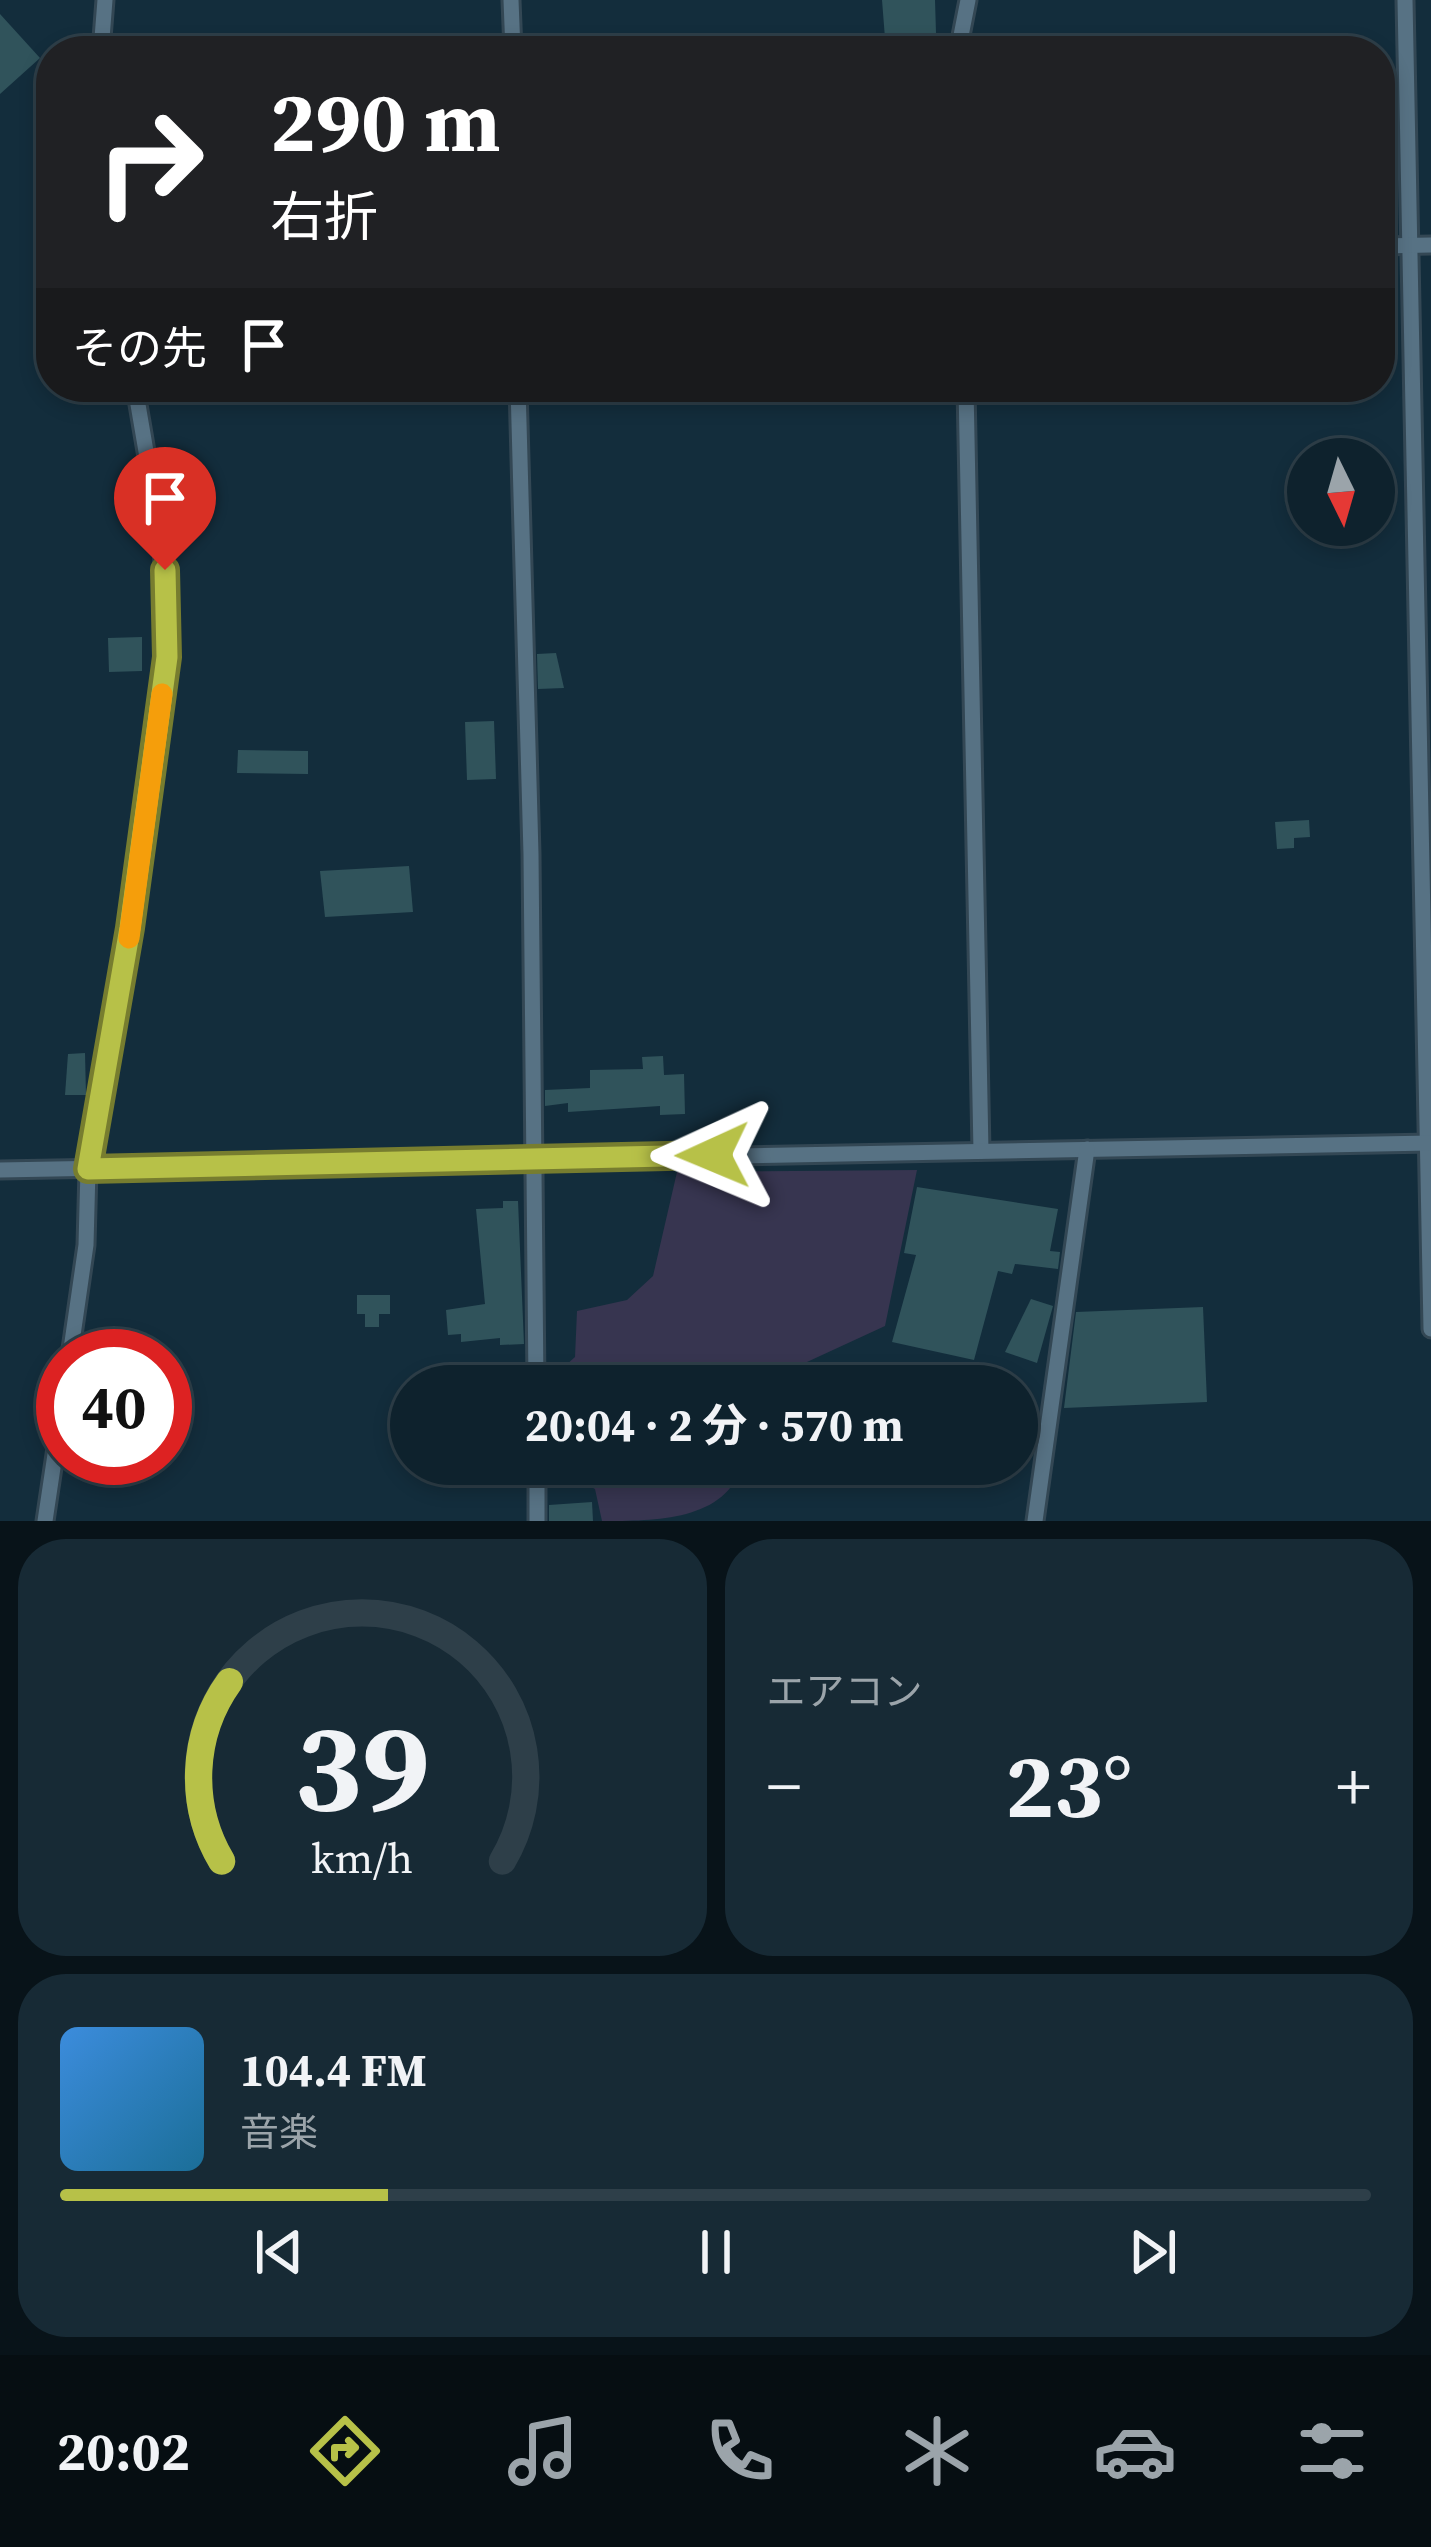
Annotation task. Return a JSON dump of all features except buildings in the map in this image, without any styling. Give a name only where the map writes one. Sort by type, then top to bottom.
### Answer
[{"type":"street","points":[[102,36],[105,0]]},
{"type":"street","points":[[512,0],[513,36]]},
{"type":"street","points":[[961,36],[968,0]]},
{"type":"street","points":[[1405,0],[1431,1329]]},
{"type":"street","points":[[1395,246],[1431,245]]},
{"type":"street","points":[[74,1329],[86,1245],[88,1169],[130,928],[167,657],[162,545],[138,402]]},
{"type":"street","points":[[518,402],[536,1365]]},
{"type":"street","points":[[966,402],[982,1151]]},
{"type":"street","points":[[0,1170],[1429,1143]]},
{"type":"street","points":[[1035,1521],[1039,1460],[1087,1149]]},
{"type":"street","points":[[45,1521],[50,1485]]},
{"type":"street","points":[[536,1485],[537,1521]]},
{"type":"shaded area","points":[[917,1170],[885,1326],[800,1365],[566,1365],[575,1357],[577,1311],[627,1300],[653,1276],[677,1172]]},
{"type":"shaded area","points":[[587,1485],[732,1485],[705,1507],[644,1520],[602,1521],[595,1489]]},
{"type":"slow traffic","points":[[129,938],[162,694]]},
{"type":"route","points":[[165,570],[167,657],[130,928],[88,1169],[713,1155]]}]
